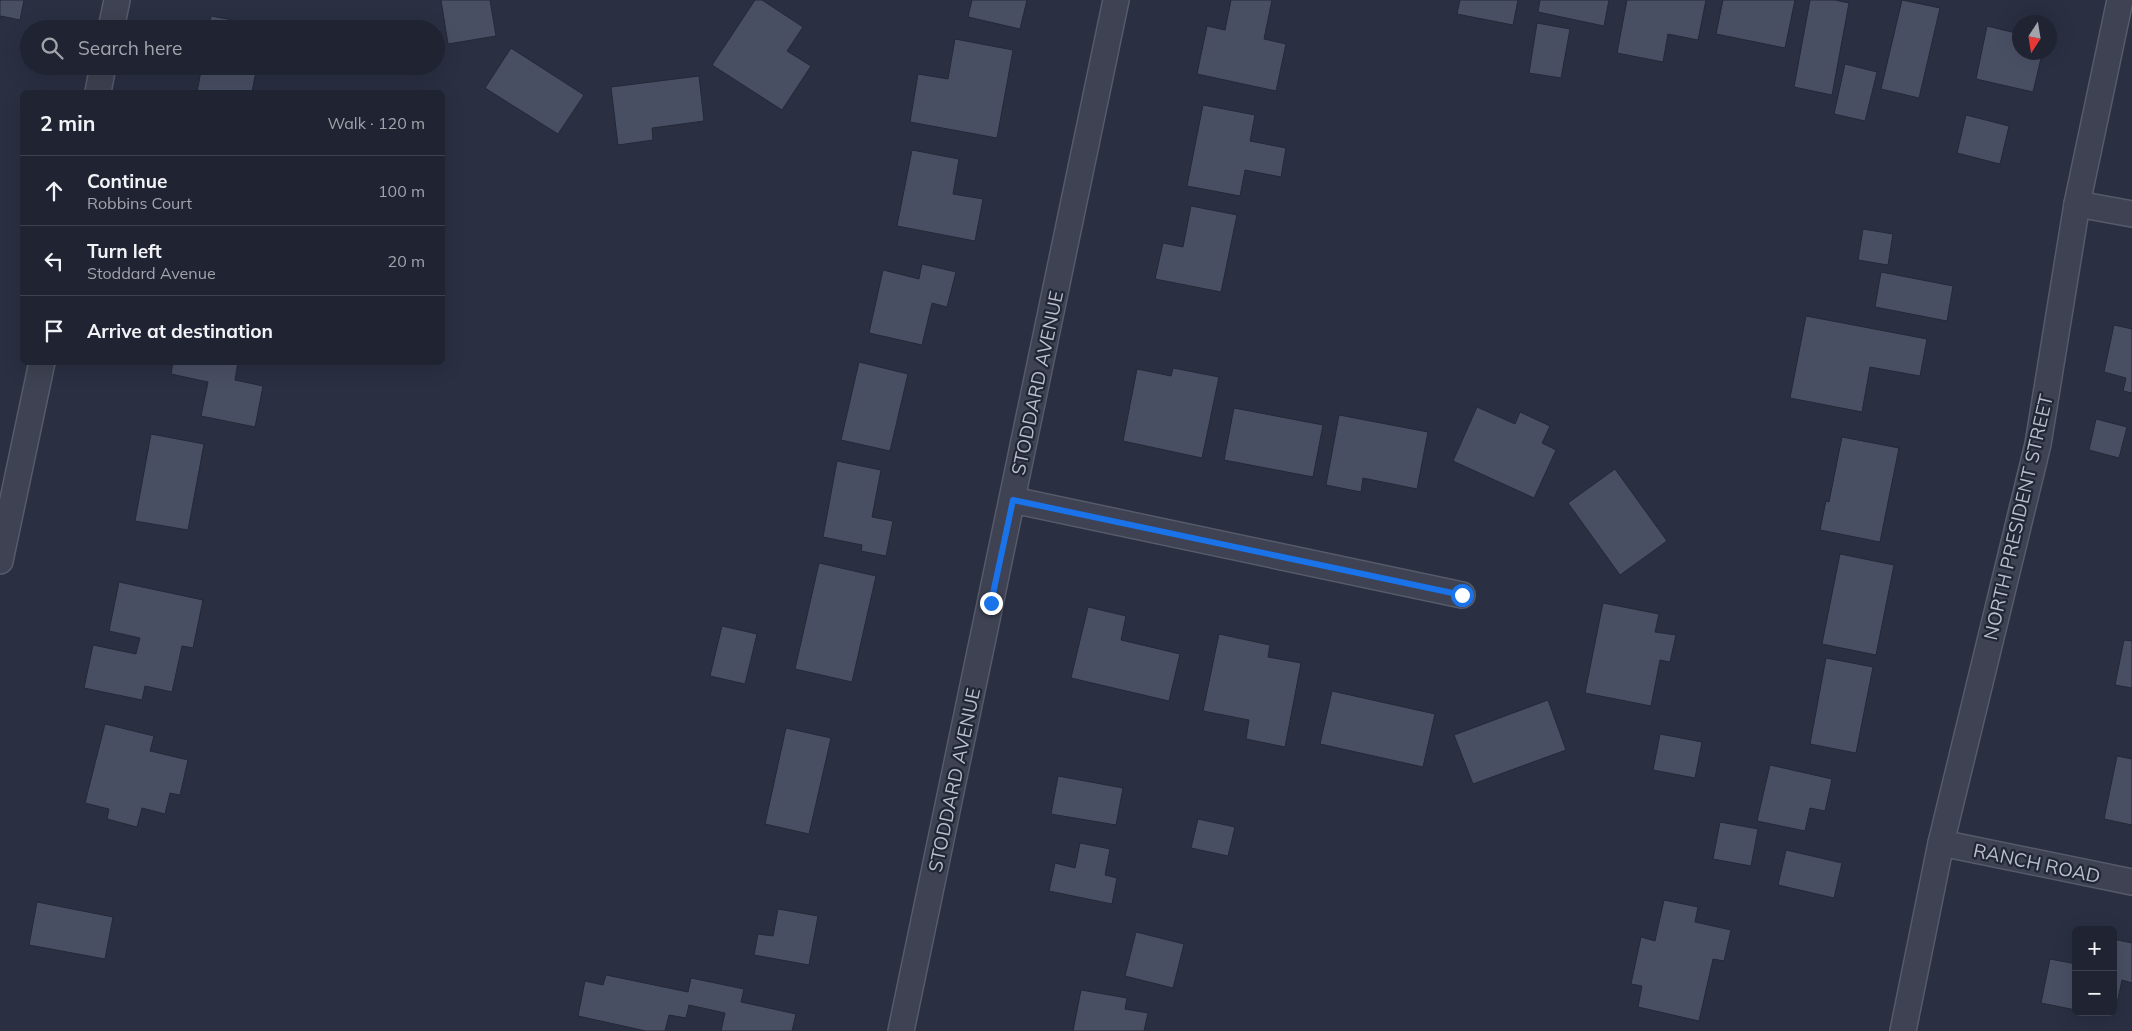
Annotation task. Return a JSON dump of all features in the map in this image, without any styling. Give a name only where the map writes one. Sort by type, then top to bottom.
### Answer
[{"type":"street","points":[[113,20],[117,0]]},
{"type":"street","name":"STODDARD AVENUE","points":[[901,1031],[1116,0]]},
{"type":"street","name":"NORTH PRESIDENT STREET","points":[[1903,1031],[1941,843],[2038,444],[2077,204],[2120,0]]},
{"type":"street","points":[[98,90],[101,75]]},
{"type":"street","points":[[2077,204],[2132,214]]},
{"type":"street","points":[[0,561],[41,365]]},
{"type":"street","points":[[1013,500],[1462,595]]},
{"type":"street","name":"RANCH ROAD","points":[[1941,843],[2132,882]]},
{"type":"building","points":[[0,0],[24,0],[20,20],[1,16],[0,19]]},
{"type":"building","points":[[441,0],[490,0],[496,36],[448,44]]},
{"type":"building","points":[[755,0],[762,0],[803,27],[787,51],[811,66],[782,110],[712,65]]},
{"type":"building","points":[[972,0],[1027,0],[1020,29],[968,17]]},
{"type":"building","points":[[1231,0],[1272,0],[1264,39],[1286,44],[1276,91],[1197,74],[1207,26],[1225,30]]},
{"type":"building","points":[[1460,0],[1518,0],[1513,25],[1457,14]]},
{"type":"building","points":[[1540,0],[1609,0],[1604,26],[1538,12]]},
{"type":"building","points":[[1627,0],[1706,0],[1698,40],[1668,34],[1663,62],[1617,53]]},
{"type":"building","points":[[1723,0],[1795,0],[1785,48],[1716,34]]},
{"type":"building","points":[[1810,0],[1835,0],[1849,3],[1832,95],[1794,87]]},
{"type":"building","points":[[1902,0],[1940,8],[1919,98],[1881,89]]},
{"type":"building","points":[[211,16],[233,20],[210,20]]},
{"type":"building","points":[[1537,23],[1570,29],[1561,78],[1529,73]]},
{"type":"building","points":[[1987,26],[2012,32],[2012,60],[2041,60],[2033,92],[1976,79]]},
{"type":"building","points":[[955,39],[1013,50],[997,138],[910,122],[918,74],[948,79]]},
{"type":"building","points":[[511,48],[584,95],[558,134],[485,88]]},
{"type":"building","points":[[1845,64],[1877,72],[1865,121],[1834,114]]},
{"type":"building","points":[[200,75],[255,75],[252,90],[197,90]]},
{"type":"building","points":[[699,76],[704,121],[652,128],[653,140],[618,145],[611,87]]},
{"type":"building","points":[[1203,105],[1255,115],[1250,141],[1286,148],[1281,177],[1245,170],[1240,196],[1187,186]]},
{"type":"building","points":[[1966,115],[2009,126],[2000,164],[1957,153]]},
{"type":"building","points":[[912,150],[959,159],[953,194],[983,199],[975,241],[897,226]]},
{"type":"building","points":[[1191,206],[1237,215],[1221,292],[1155,279],[1163,243],[1183,247]]},
{"type":"building","points":[[1863,229],[1893,234],[1888,265],[1858,260]]},
{"type":"building","points":[[922,264],[956,272],[947,307],[932,303],[922,345],[869,333],[883,270],[919,279]]},
{"type":"building","points":[[1881,272],[1953,286],[1947,321],[1875,307]]},
{"type":"building","points":[[1806,316],[1927,339],[1920,376],[1870,367],[1862,412],[1790,398]]},
{"type":"building","points":[[2114,325],[2132,329],[2132,393],[2123,391],[2126,378],[2104,372]]},
{"type":"building","points":[[859,362],[908,374],[890,451],[841,440]]},
{"type":"building","points":[[172,365],[238,365],[235,380],[263,386],[255,427],[201,416],[208,382],[171,374]]},
{"type":"building","points":[[1173,368],[1219,377],[1202,458],[1123,441],[1137,369],[1171,376]]},
{"type":"building","points":[[1477,407],[1515,424],[1520,412],[1550,426],[1542,443],[1556,450],[1534,498],[1453,461]]},
{"type":"building","points":[[1234,408],[1323,425],[1313,477],[1224,460]]},
{"type":"building","points":[[1339,415],[1428,432],[1417,489],[1363,478],[1361,492],[1326,485]]},
{"type":"building","points":[[2096,419],[2127,427],[2119,458],[2089,450]]},
{"type":"building","points":[[151,434],[204,444],[188,530],[135,521]]},
{"type":"building","points":[[1842,437],[1899,448],[1880,542],[1820,530],[1826,501],[1829,502]]},
{"type":"building","points":[[837,461],[881,470],[872,517],[893,521],[886,556],[861,551],[862,545],[823,537]]},
{"type":"building","points":[[1615,469],[1667,541],[1620,575],[1568,503]]},
{"type":"building","points":[[1840,554],[1894,565],[1876,655],[1822,644]]},
{"type":"building","points":[[819,563],[876,576],[852,682],[795,669]]},
{"type":"building","points":[[119,582],[203,600],[193,648],[182,646],[172,692],[145,686],[142,700],[84,688],[93,645],[136,654],[140,638],[109,631]]},
{"type":"building","points":[[1603,603],[1659,614],[1655,632],[1676,635],[1670,662],[1660,660],[1651,706],[1585,693]]},
{"type":"building","points":[[1088,607],[1126,616],[1121,640],[1180,654],[1169,701],[1071,678]]},
{"type":"building","points":[[722,626],[757,634],[745,684],[710,676]]},
{"type":"building","points":[[1219,634],[1270,645],[1268,657],[1301,663],[1285,747],[1246,739],[1249,720],[1203,711]]},
{"type":"building","points":[[2124,640],[2132,641],[2132,688],[2115,685]]},
{"type":"building","points":[[1826,658],[1873,667],[1856,753],[1810,744]]},
{"type":"building","points":[[1332,691],[1435,714],[1423,767],[1320,744]]},
{"type":"building","points":[[1548,700],[1566,750],[1473,784],[1454,735]]},
{"type":"building","points":[[105,724],[154,736],[150,751],[188,760],[180,795],[170,793],[165,814],[142,808],[137,827],[107,819],[109,809],[85,803]]},
{"type":"building","points":[[786,728],[831,738],[809,834],[765,824]]},
{"type":"building","points":[[1660,734],[1702,742],[1695,778],[1653,770]]},
{"type":"building","points":[[2117,756],[2132,759],[2132,825],[2104,819]]},
{"type":"building","points":[[1770,765],[1832,779],[1825,811],[1810,808],[1805,831],[1757,821]]},
{"type":"building","points":[[1058,776],[1123,788],[1116,825],[1051,814]]},
{"type":"building","points":[[1198,819],[1235,827],[1228,856],[1191,848]]},
{"type":"building","points":[[1720,822],[1758,829],[1751,866],[1713,859]]},
{"type":"building","points":[[1080,843],[1110,849],[1105,875],[1117,878],[1112,904],[1049,891],[1055,863],[1075,868]]},
{"type":"building","points":[[1786,850],[1842,863],[1834,898],[1778,885]]},
{"type":"building","points":[[1664,900],[1698,907],[1695,922],[1731,930],[1724,961],[1713,959],[1699,1021],[1638,1007],[1642,986],[1631,984],[1641,937],[1655,941]]},
{"type":"building","points":[[37,902],[113,917],[105,959],[29,945]]},
{"type":"building","points":[[778,909],[818,916],[809,965],[754,955],[758,934],[773,936]]},
{"type":"building","points":[[1136,932],[1184,944],[1173,988],[1125,976]]},
{"type":"building","points":[[2117,940],[2132,943],[2132,983],[2122,980],[2117,1003]]},
{"type":"building","points":[[2050,959],[2072,963],[2072,1009],[2041,1003]]},
{"type":"building","points":[[606,975],[688,992],[691,978],[744,989],[741,1002],[796,1014],[792,1031],[721,1031],[725,1013],[689,1005],[686,1018],[669,1015],[665,1031],[646,1031],[578,1016],[585,981],[603,985]]},
{"type":"building","points":[[1081,990],[1127,998],[1125,1009],[1148,1013],[1144,1031],[1073,1031]]},
{"type":"route","points":[[991,603],[1013,500],[1462,595]]}]
